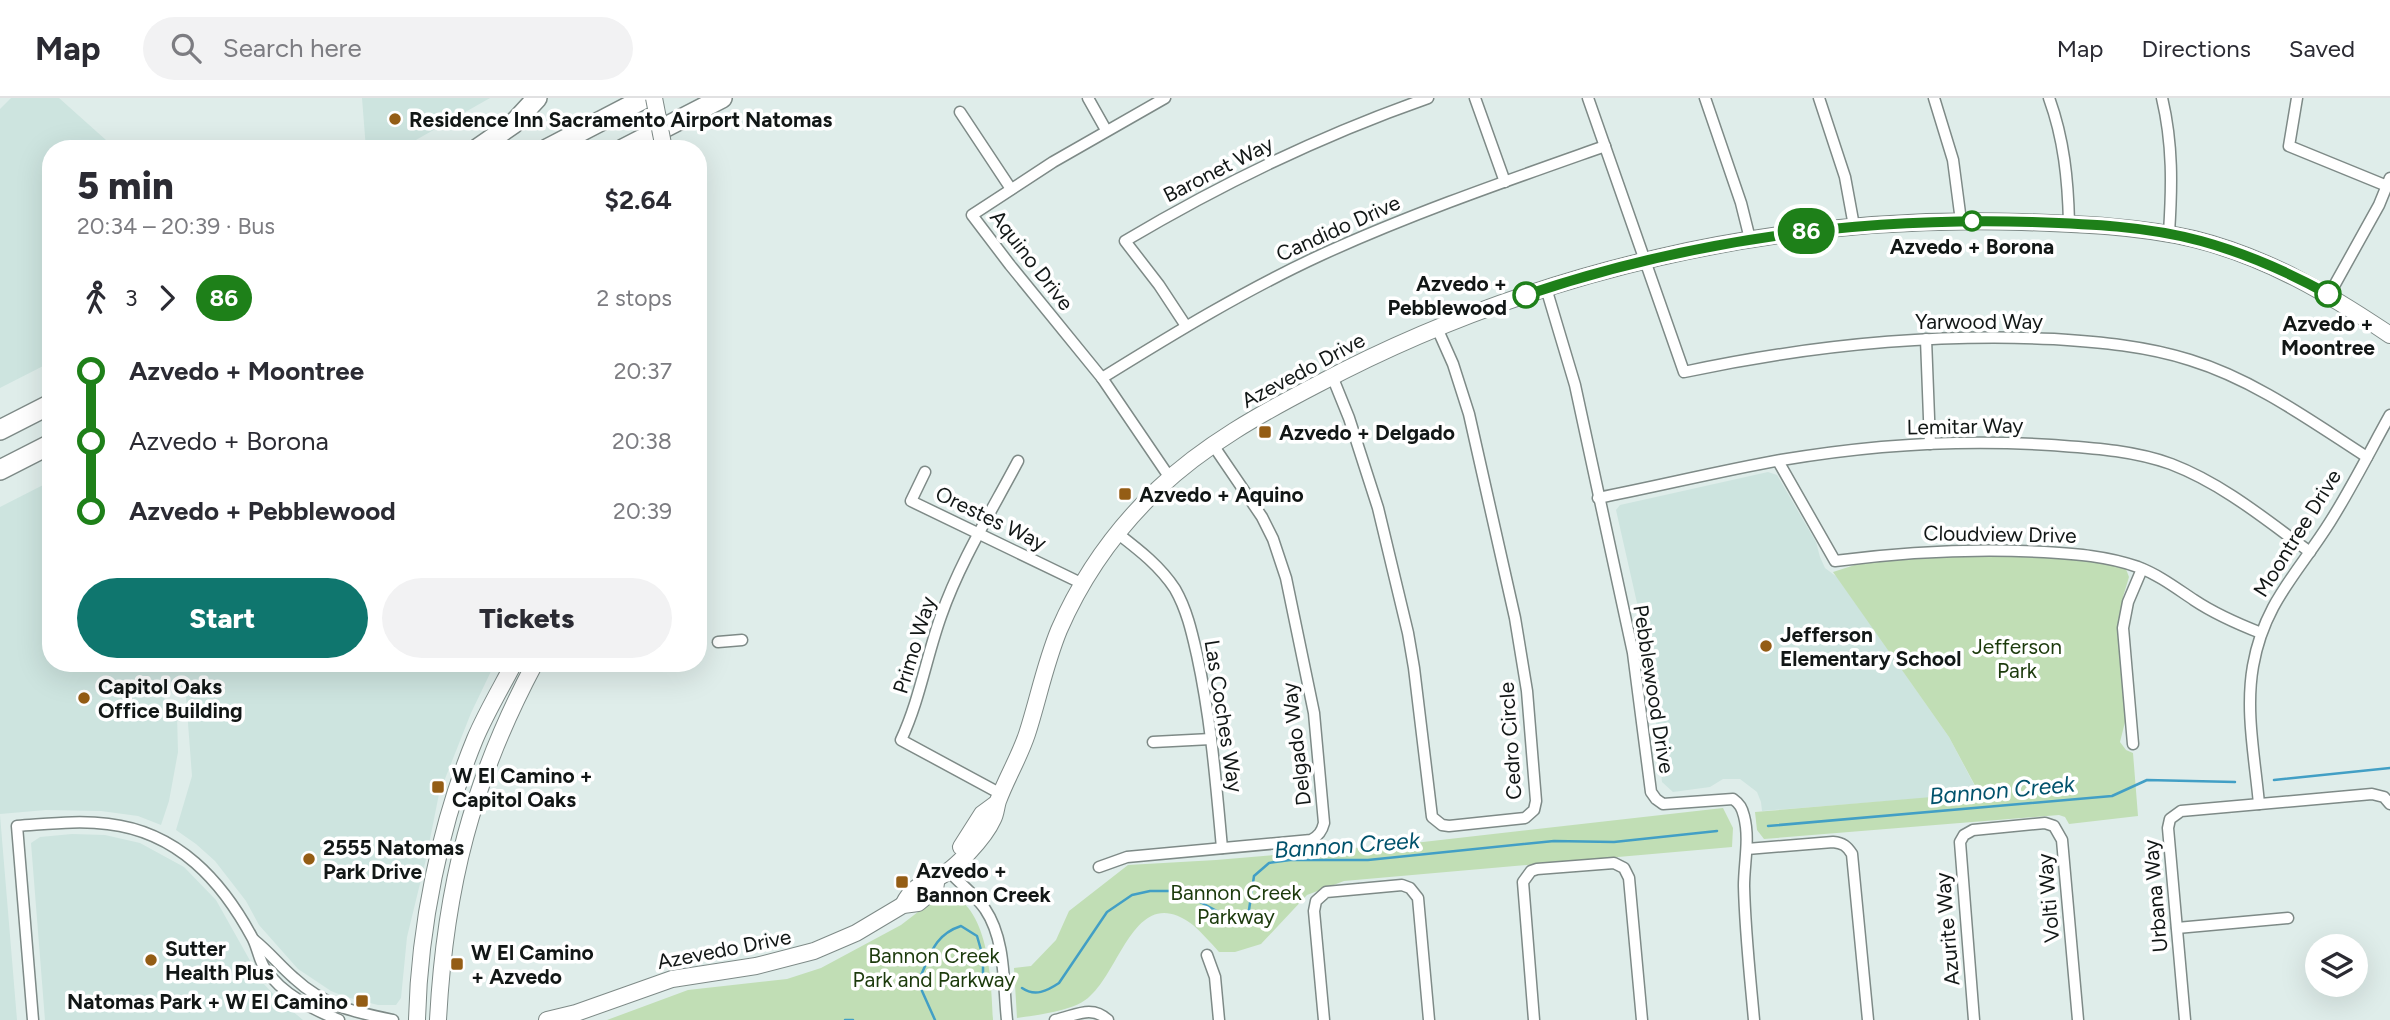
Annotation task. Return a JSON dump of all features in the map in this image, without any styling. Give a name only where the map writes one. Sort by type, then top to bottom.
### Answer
[{"type":"highway","points":[[490,140],[513,124],[537,98]]},
{"type":"highway","points":[[564,140],[645,98]]},
{"type":"highway","points":[[640,140],[722,98]]},
{"type":"highway","points":[[0,430],[42,409]]},
{"type":"highway","points":[[0,470],[42,449]]},
{"type":"street","points":[[654,98],[662,140]]},
{"type":"street","points":[[1088,98],[1106,130]]},
{"type":"street","name":"Aquino Drive","points":[[1165,98],[1106,130],[972,215],[1102,378],[1170,478]]},
{"type":"street","name":"Baronet Way","points":[[1186,326],[1125,241],[1213,192],[1283,158],[1376,117],[1428,98]]},
{"type":"street","points":[[1475,98],[1505,182]]},
{"type":"street","points":[[1588,98],[1646,260]]},
{"type":"street","points":[[1705,98],[1741,203],[1750,239]]},
{"type":"street","points":[[1819,98],[1845,177],[1854,226]]},
{"type":"street","points":[[1934,98],[1953,160],[1961,221]]},
{"type":"street","points":[[2049,98],[2066,166],[2069,223]]},
{"type":"street","points":[[2162,98],[2172,162],[2169,233]]},
{"type":"street","points":[[2297,98],[2290,146],[2388,182],[2329,295]]},
{"type":"street","points":[[960,112],[1012,189]]},
{"type":"street","name":"Candido Drive","points":[[1102,378],[1186,326],[1318,257],[1419,214],[1605,146]]},
{"type":"street","name":"Azevedo Drive","points":[[547,1020],[576,1013],[672,979],[756,966],[814,951],[856,933],[903,905],[918,903],[935,889],[946,871],[966,856],[993,820],[999,798],[1027,733],[1061,626],[1083,584],[1117,533],[1138,509],[1170,478],[1213,445],[1260,416],[1332,376],[1437,328],[1546,288],[1646,260],[1750,239],[1854,226],[1961,221],[2114,226],[2169,233],[2234,250],[2286,272],[2329,295],[2390,335]]},
{"type":"street","name":"Yarwood Way","points":[[1646,260],[1684,372],[1799,351],[1926,339],[1988,338],[2126,345],[2169,354],[2216,369],[2246,383],[2367,457]]},
{"type":"street","name":"Pebblewood Drive","points":[[1546,288],[1575,385],[1633,653],[1651,792],[1663,804],[1733,799],[1744,816],[1747,849],[1745,917],[1754,1020]]},
{"type":"street","name":"Cedro Circle","points":[[1332,376],[1349,418],[1378,508],[1408,632],[1419,704],[1430,812],[1437,822],[1449,826],[1525,818],[1534,810],[1536,801],[1522,657],[1469,414],[1437,328]]},
{"type":"street","points":[[1926,339],[1930,444]]},
{"type":"street","name":"Moontree Drive","points":[[2259,804],[2250,689],[2261,633],[2284,586],[2329,524],[2390,415]]},
{"type":"street","name":"Lemitar Way","points":[[1598,498],[1778,461],[1883,447],[2038,444],[2098,448],[2168,463],[2215,484],[2309,552]]},
{"type":"street","name":"Delgado Way","points":[[1099,867],[1127,857],[1311,840],[1321,833],[1324,823],[1314,713],[1286,578],[1273,539],[1262,517],[1213,445]]},
{"type":"street","name":"Primo Way","points":[[999,798],[901,740],[919,698],[941,616],[952,588],[1018,461]]},
{"type":"street","name":"Cloudview Drive","points":[[1778,461],[1835,561],[1922,552],[2026,551],[2106,557],[2162,578],[2211,611],[2261,633]]},
{"type":"street","name":"Orestes Way","points":[[925,472],[911,501],[1083,584]]},
{"type":"street","name":"Las Coches Way","points":[[1117,533],[1158,567],[1182,603],[1190,624],[1211,739],[1222,848]]},
{"type":"street","points":[[2133,744],[2123,628],[2128,602],[2142,569]]},
{"type":"street","points":[[718,642],[742,640]]},
{"type":"street","points":[[417,1020],[422,953],[441,849],[475,740],[509,672]]},
{"type":"street","points":[[438,1020],[450,902],[465,833],[494,748],[531,672]]},
{"type":"street","points":[[1153,742],[1211,739]]},
{"type":"street","points":[[2259,804],[2372,794],[2384,797],[2390,804]]},
{"type":"street","name":"Urbana Way","points":[[2185,1020],[2168,828],[2171,819],[2181,811],[2259,804]]},
{"type":"street","points":[[33,1020],[17,826],[75,822],[111,824],[161,840],[192,859],[219,884],[254,940],[265,969],[279,986],[339,1020]]},
{"type":"street","name":"Volti Way","points":[[1964,835],[1973,830],[2045,823],[2059,831],[2078,1020]]},
{"type":"street","name":"Azurite Way","points":[[1964,835],[1959,846],[1974,1020]]},
{"type":"street","points":[[1747,849],[1833,842],[1848,848],[1852,854],[1868,1020]]},
{"type":"street","points":[[1534,1020],[1523,881],[1531,871],[1537,869],[1614,863],[1624,868],[1629,877],[1642,1020]]},
{"type":"street","points":[[946,871],[978,901],[992,922],[1000,947],[1007,1020]]},
{"type":"street","points":[[1324,1020],[1314,911],[1316,901],[1326,892],[1402,886],[1410,888],[1418,898],[1429,1020]]},
{"type":"street","points":[[2177,928],[2288,918]]},
{"type":"street","points":[[254,940],[298,982],[328,1002],[346,1011],[393,1020]]},
{"type":"street","points":[[1208,955],[1215,977],[1219,1020]]},
{"type":"street","points":[[1055,1020],[1089,1011],[1102,1014],[1108,1020]]},
{"type":"shaded area","points":[[11,98],[59,98],[106,140],[42,140],[42,367],[0,388],[0,109]]},
{"type":"shaded area","points":[[362,98],[490,98],[416,140],[365,140]]},
{"type":"shaded area","name":"Jefferson Elementary School","points":[[1768,472],[1777,475],[1816,542],[1825,568],[1837,577],[1949,737],[1979,794],[1762,811],[1757,792],[1740,779],[1723,779],[1710,787],[1673,792],[1662,782],[1649,656],[1616,510],[1620,505]]},
{"type":"shaded area","points":[[42,486],[42,672],[491,672],[471,713],[439,794],[407,937],[401,998],[396,1005],[378,1005],[346,997],[331,991],[298,969],[259,925],[246,901],[215,861],[176,830],[192,776],[186,697],[163,688],[165,704],[177,714],[178,752],[169,801],[161,825],[138,816],[101,811],[46,810],[0,814],[0,507]]},
{"type":"shaded area","points":[[0,815],[17,1020],[0,1020]]},
{"type":"shaded area","points":[[105,835],[140,843],[184,867],[216,900],[262,982],[303,1020],[45,1020],[31,843],[40,837]]},
{"type":"green space","name":"Jefferson Park","points":[[1988,555],[2089,560],[2126,569],[2129,577],[2123,597],[2118,634],[2126,718],[2120,742],[2126,750],[2133,753],[2138,816],[2069,824],[2065,817],[2059,815],[1764,839],[1757,830],[1755,812],[1979,793],[1949,737],[1833,572],[1861,563]]},
{"type":"green space","name":"Bannon Creek Parkway","points":[[1723,808],[1733,828],[1732,847],[1344,881],[1307,895],[1261,944],[1235,952],[1219,952],[1193,925],[1173,914],[1157,914],[1143,921],[1132,934],[1100,985],[1088,998],[1064,1009],[1017,1018],[1014,968],[1031,966],[1056,940],[1069,911],[1128,865],[1423,842]]},
{"type":"green space","name":"Bannon Creek Park and Parkway","points":[[944,892],[959,899],[971,911],[979,927],[989,966],[993,1020],[607,1020],[688,990],[787,979],[821,968],[901,925]]},
{"type":"waterway","name":"Bannon Creek","points":[[2274,780],[2390,768]]},
{"type":"waterway","name":"Bannon Creek","points":[[1768,826],[2112,796],[2147,780],[2235,782]]},
{"type":"waterway","name":"Bannon Creek","points":[[1022,988],[1041,992],[1059,983],[1107,912],[1132,895],[1169,891],[1187,895],[1228,917],[1241,916],[1249,910],[1254,876],[1269,863],[1290,860],[1368,860],[1554,841],[1614,842],[1717,831]]},
{"type":"waterway","name":"Bannon Creek","points":[[935,1020],[918,982],[933,948],[944,935],[961,926],[977,936],[983,957],[983,974]]},
{"type":"waterway","name":"Bannon Creek","points":[[845,1020],[853,1020]]},
{"type":"bus line","name":"86","points":[[1526,295],[1646,260],[1750,239],[1854,226],[1961,221],[2114,226],[2169,233],[2234,250],[2328,294]]},
{"type":"place","name":"Residence Inn Sacramento Airport Natomas","points":[[395,119]]},
{"type":"place","name":"Azvedo + Borona","points":[[1972,221]]},
{"type":"place","name":"Azvedo + Moontree","points":[[2328,294]]},
{"type":"place","name":"Azvedo + Pebblewood","points":[[1526,295]]},
{"type":"place","name":"Azvedo + Delgado","points":[[1265,432]]},
{"type":"place","name":"Azvedo + Aquino","points":[[1125,494]]},
{"type":"place","name":"Jefferson Elementary School","points":[[1766,646]]},
{"type":"place","name":"Capitol Oaks Office Building","points":[[84,698]]},
{"type":"place","name":"W El Camino + Capitol Oaks","points":[[438,787]]},
{"type":"place","name":"2555 Natomas Park Drive","points":[[309,859]]},
{"type":"place","name":"Azvedo + Bannon Creek","points":[[902,882]]},
{"type":"place","name":"Sutter Health Plus","points":[[151,960]]},
{"type":"place","name":"W El Camino + Azvedo","points":[[457,964]]},
{"type":"place","name":"Natomas Park + W El Camino","points":[[362,1001]]}]
